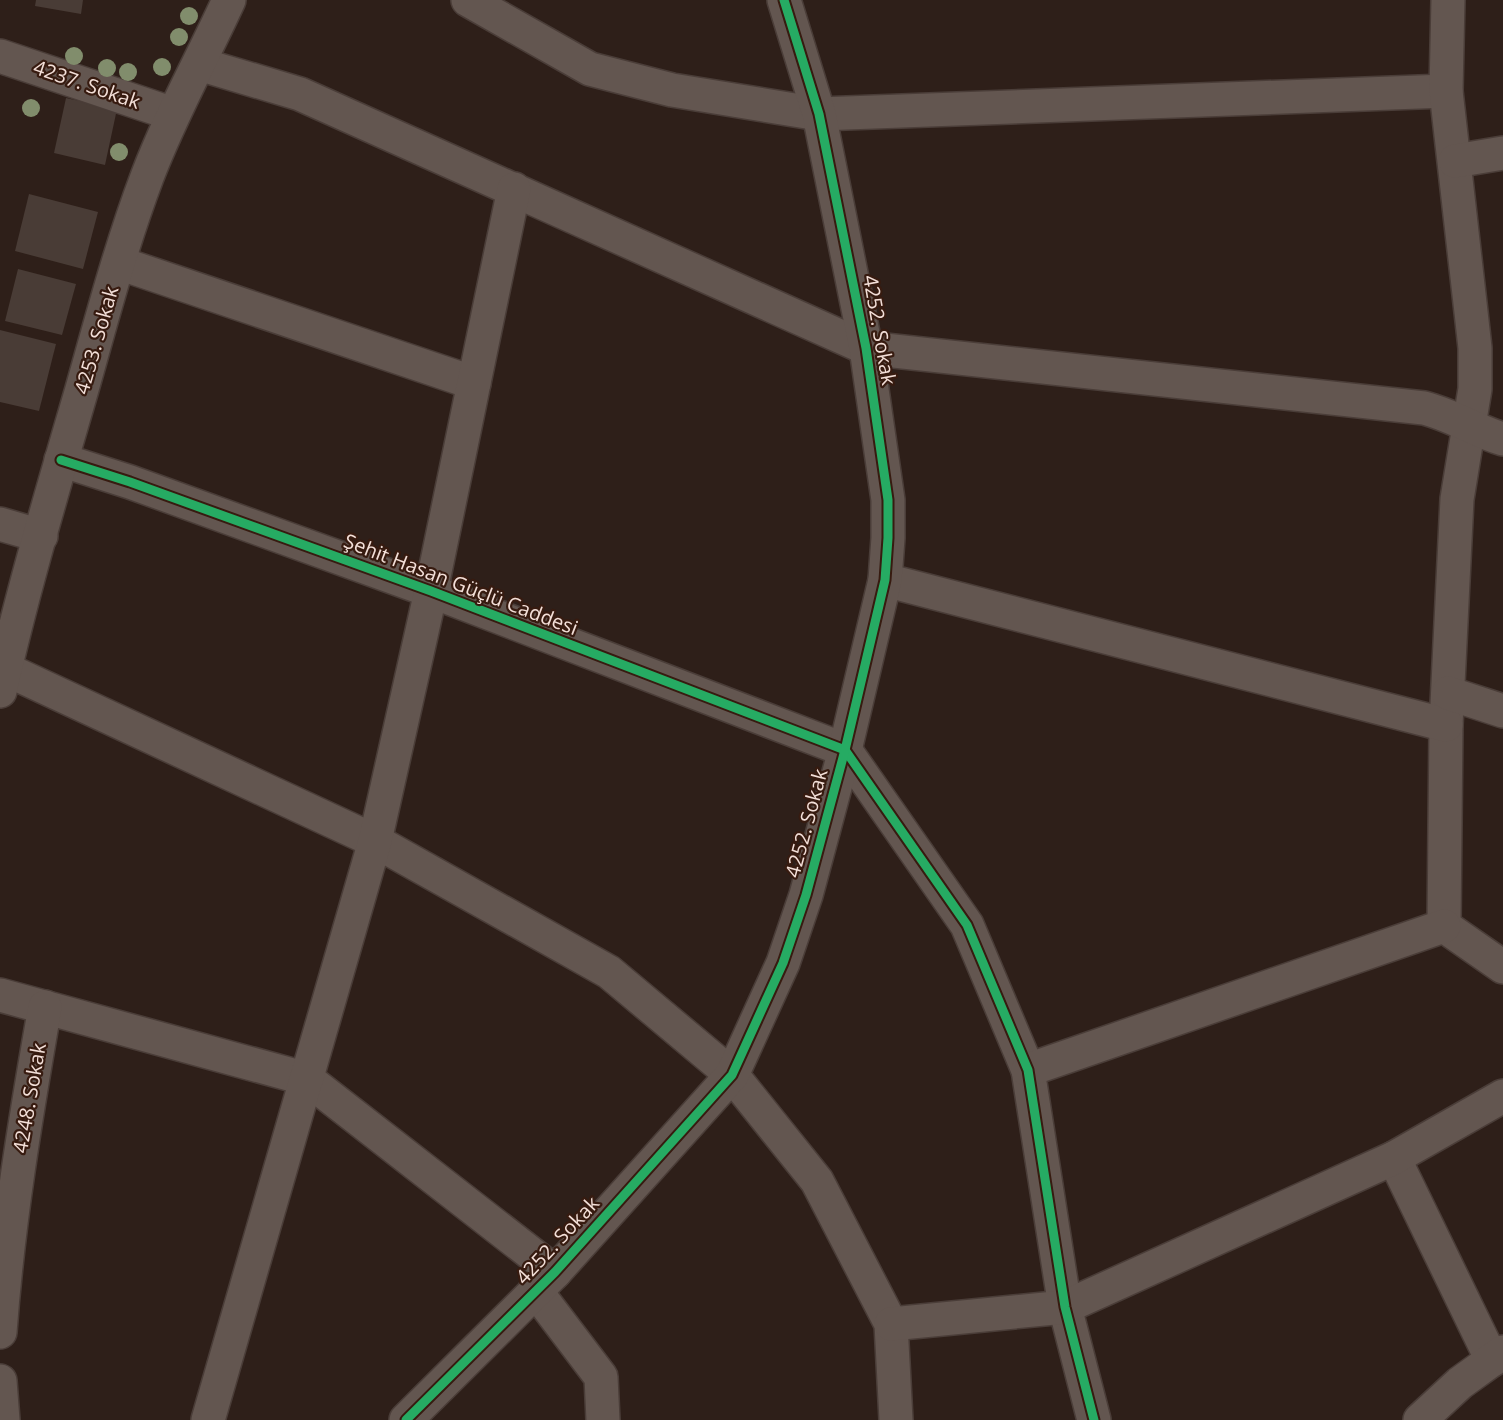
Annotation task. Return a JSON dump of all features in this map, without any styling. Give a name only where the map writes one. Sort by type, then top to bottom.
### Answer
[{"type":"street","name":"4253. Sokak","points":[[3,681],[61,460],[118,263],[147,177],[173,114],[229,0]]},
{"type":"street","points":[[468,0],[590,69],[672,90],[819,114],[1446,91]]},
{"type":"street","name":"4252. Sokak","points":[[406,1420],[545,1281],[732,1075],[783,963],[806,895],[845,750],[885,580],[888,500],[866,348],[819,114],[784,0]]},
{"type":"street","points":[[1444,926],[1446,725],[1457,499],[1475,389],[1474,348],[1446,91],[1448,0]]},
{"type":"street","name":"4237. Sokak","points":[[0,56],[173,114]]},
{"type":"street","points":[[199,64],[300,94],[866,348],[1424,408],[1445,413],[1503,439]]},
{"type":"street","points":[[1455,161],[1503,153]]},
{"type":"street","points":[[208,1420],[375,841],[431,591],[514,189]]},
{"type":"street","points":[[118,263],[474,382]]},
{"type":"street","name":"Şehit Hasan Güçlü Caddesi","points":[[61,460],[130,482],[431,591],[845,750]]},
{"type":"street","points":[[0,524],[41,536]]},
{"type":"street","points":[[885,580],[1446,725]]},
{"type":"street","points":[[3,681],[375,841],[609,972],[732,1075],[817,1181],[891,1324],[896,1420]]},
{"type":"street","points":[[1448,693],[1503,711]]},
{"type":"street","points":[[845,750],[967,925],[1028,1070],[1065,1306],[1094,1420]]},
{"type":"street","points":[[1444,926],[1503,967]]},
{"type":"street","points":[[1028,1070],[1444,926]]},
{"type":"street","points":[[0,995],[307,1079],[545,1281],[601,1377],[603,1420]]},
{"type":"street","name":"4248. Sokak","points":[[0,1332],[3,1285],[17,1168],[45,1007]]},
{"type":"street","points":[[891,1324],[1065,1306],[1394,1158],[1503,1096]]},
{"type":"street","points":[[1394,1158],[1498,1356],[1460,1383],[1420,1420]]},
{"type":"street","points":[[0,1381],[3,1420]]},
{"type":"building","points":[[36,0],[83,0],[81,14],[35,6]]},
{"type":"building","points":[[66,98],[117,109],[105,165],[54,153]]},
{"type":"building","points":[[29,194],[98,212],[83,269],[15,251]]},
{"type":"building","points":[[18,269],[76,284],[62,335],[5,321]]},
{"type":"building","points":[[0,330],[56,344],[39,411],[0,402]]},
{"type":"cycle path","points":[[406,1420],[555,1272],[732,1075],[783,963],[806,895],[845,750],[885,580],[888,500],[866,348],[819,114],[784,0]]},
{"type":"cycle path","points":[[61,460],[130,482],[431,591],[845,750],[967,925],[1028,1070],[1065,1307],[1094,1420]]}]
